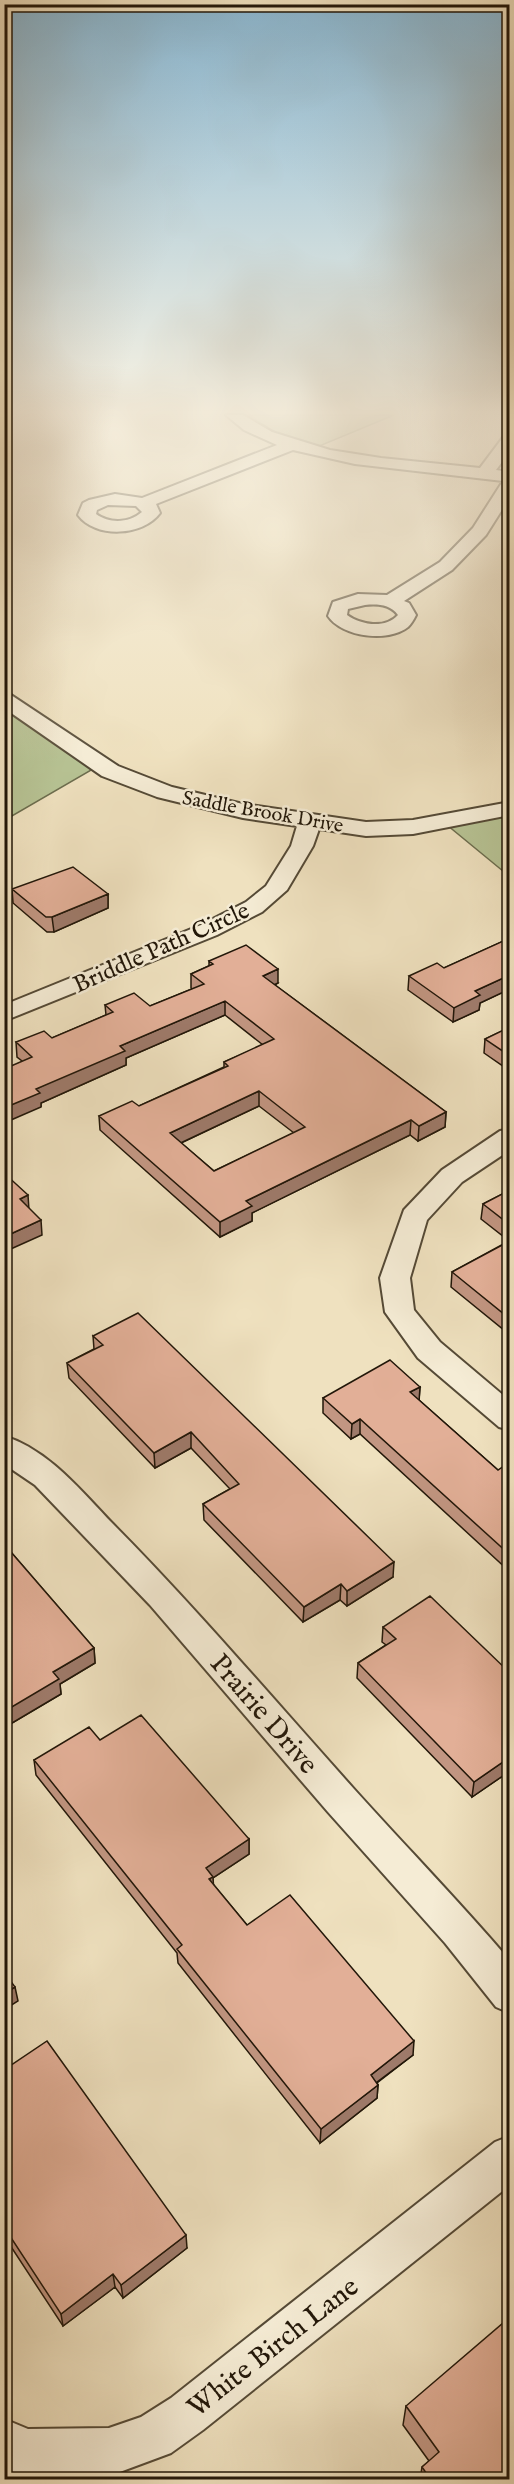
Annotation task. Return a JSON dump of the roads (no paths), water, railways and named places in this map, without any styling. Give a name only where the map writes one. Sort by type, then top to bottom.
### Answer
[{"type":"street","points":[[390,601],[446,566],[480,531]]},
{"type":"street","name":"Saddle Brook Drive","points":[[4,699],[83,753],[121,775],[196,800],[366,829],[413,827],[510,808]]},
{"type":"street","name":"Briddle Path Circle","points":[[4,1014],[209,930],[254,908],[275,890],[302,846],[310,821]]},
{"type":"street","points":[[510,1137],[452,1176],[414,1217],[395,1278],[400,1312],[429,1350],[510,1419]]},
{"type":"street","name":"Prairie Drive","points":[[4,1448],[46,1476],[162,1594],[341,1801],[459,1929],[510,1994]]},
{"type":"street","name":"White Birch Lane","points":[[4,2442],[25,2453],[109,2452],[154,2436],[187,2414],[510,2157]]}]
